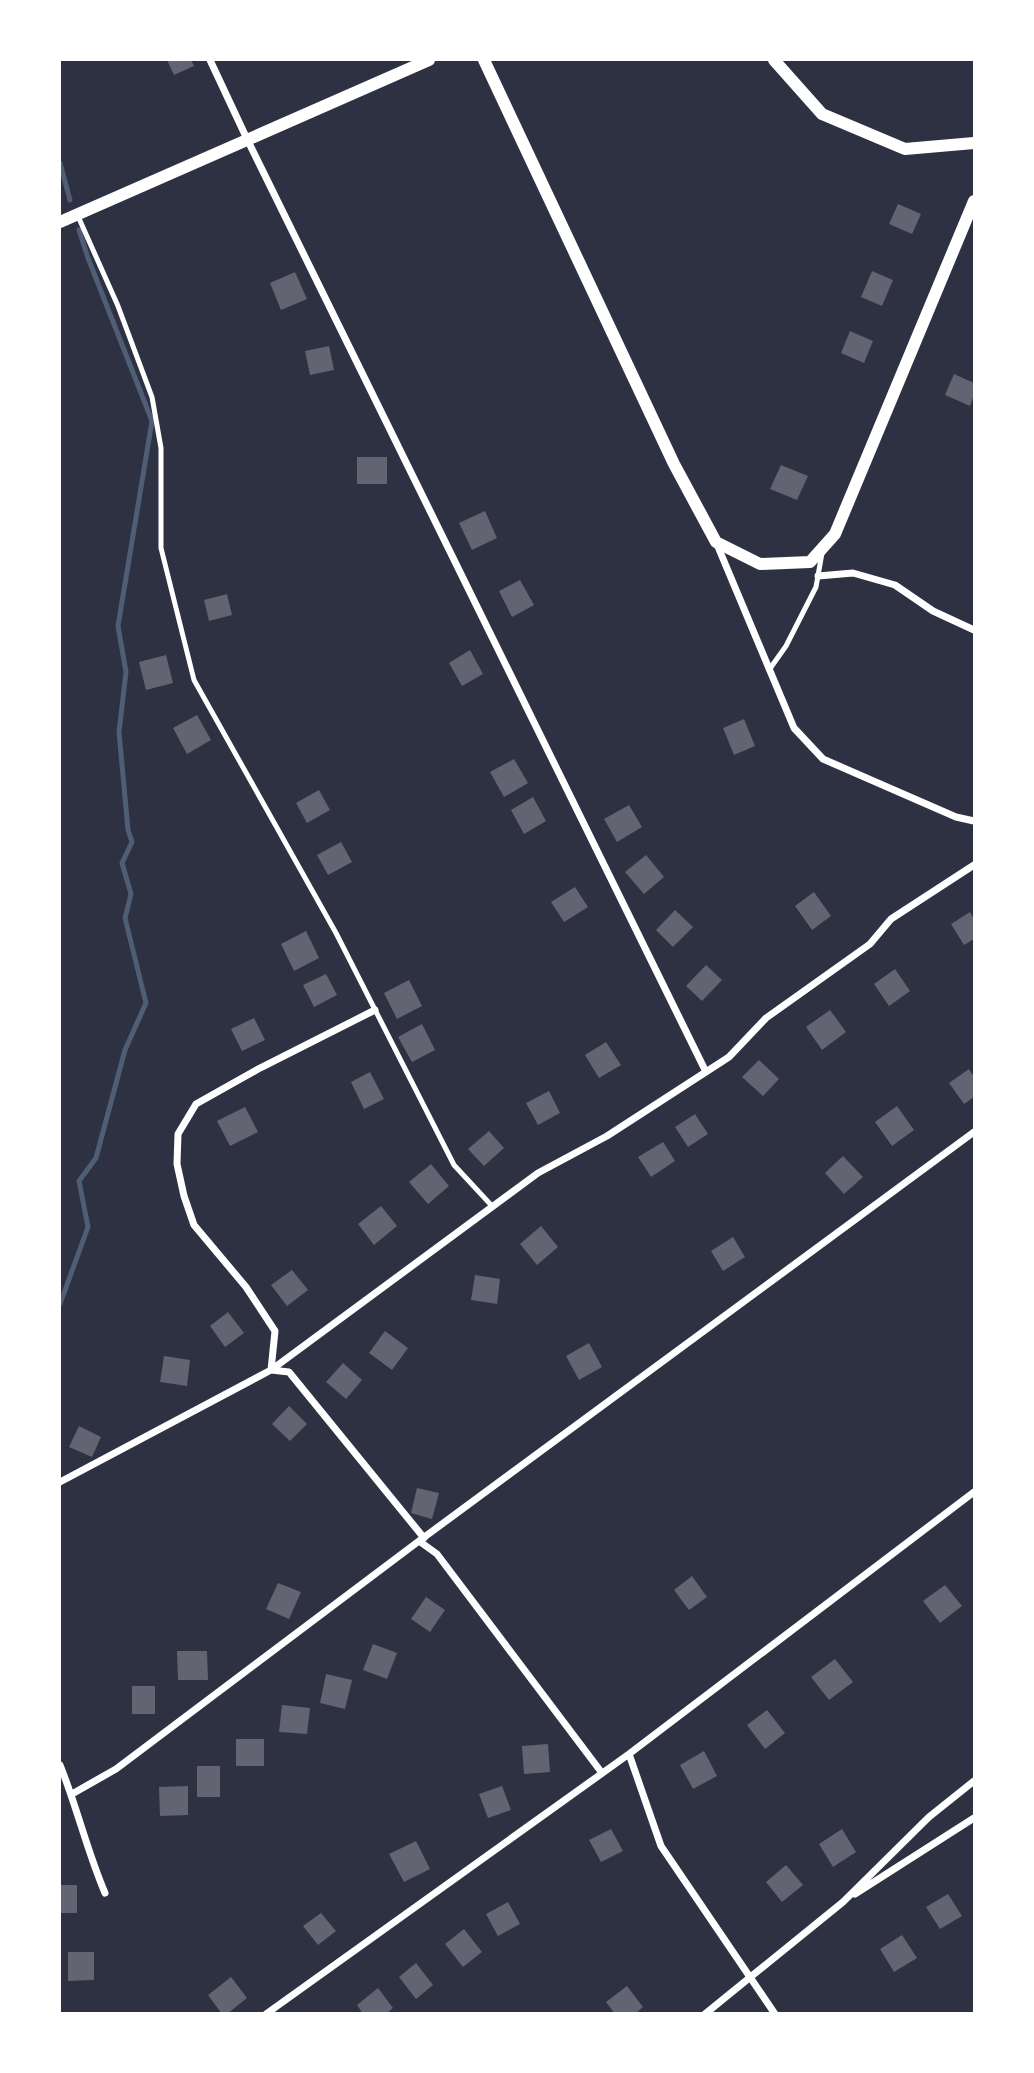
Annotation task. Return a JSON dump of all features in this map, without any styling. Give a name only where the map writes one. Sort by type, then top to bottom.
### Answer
[{"type":"street","points":[[210,60],[706,1072]]},
{"type":"street","points":[[60,222],[429,60]]},
{"type":"street","points":[[484,60],[674,464],[716,542],[794,729],[823,759],[956,817],[975,821]]},
{"type":"street","points":[[774,60],[822,114],[905,149],[975,143]]},
{"type":"street","points":[[716,542],[760,564],[810,562],[835,534],[975,201]]},
{"type":"street","points":[[818,576],[853,573],[895,585],[933,611],[975,630]]},
{"type":"street","points":[[60,1482],[271,1370],[538,1173],[607,1136],[729,1057],[766,1018],[870,944],[891,919],[975,865]]},
{"type":"street","points":[[271,1370],[275,1331],[246,1287],[194,1225],[177,1164],[178,1134],[196,1104],[260,1068],[375,1010]]},
{"type":"street","points":[[72,1794],[116,1769],[421,1539],[975,1132]]},
{"type":"street","points":[[271,1370],[289,1372],[421,1539],[437,1554],[602,1773]]},
{"type":"street","points":[[266,2014],[629,1754],[975,1492]]},
{"type":"street","points":[[629,1754],[661,1846],[775,2014]]},
{"type":"street","points":[[60,1765],[72,1794],[92,1861],[106,1893]]},
{"type":"street","points":[[705,2014],[843,1902],[929,1817],[975,1781]]},
{"type":"street","points":[[843,1902],[975,1818]]},
{"type":"lane","points":[[77,214],[118,306],[152,397],[161,448],[161,548],[194,680],[336,933],[454,1165],[492,1206]]},
{"type":"lane","points":[[769,670],[816,587],[822,548]]},
{"type":"building","points":[[167,60],[191,60],[194,66],[174,75]]},
{"type":"building","points":[[898,204],[921,214],[912,234],[889,224]]},
{"type":"building","points":[[872,271],[893,280],[882,306],[861,297]]},
{"type":"building","points":[[295,272],[307,299],[281,310],[270,283]]},
{"type":"building","points":[[850,331],[873,341],[864,363],[841,353]]},
{"type":"building","points":[[329,346],[334,370],[310,375],[305,351]]},
{"type":"building","points":[[954,374],[974,383],[970,406],[945,395]]},
{"type":"building","points":[[357,457],[387,457],[387,484],[357,484]]},
{"type":"building","points":[[781,465],[808,476],[797,500],[770,489]]},
{"type":"building","points":[[485,511],[497,538],[472,550],[459,523]]},
{"type":"building","points":[[520,580],[534,605],[512,617],[499,591]]},
{"type":"building","points":[[227,594],[232,615],[209,621],[204,600]]},
{"type":"building","points":[[470,650],[483,674],[462,686],[449,663]]},
{"type":"building","points":[[166,655],[173,683],[146,690],[139,662]]},
{"type":"building","points":[[197,715],[211,740],[187,754],[173,728]]},
{"type":"building","points":[[744,719],[755,746],[734,755],[723,728]]},
{"type":"building","points":[[514,759],[528,783],[504,797],[490,772]]},
{"type":"building","points":[[319,790],[330,810],[307,823],[296,803]]},
{"type":"building","points":[[533,797],[546,821],[524,834],[511,810]]},
{"type":"building","points":[[629,805],[642,827],[617,842],[604,819]]},
{"type":"building","points":[[341,842],[352,862],[328,875],[317,855]]},
{"type":"building","points":[[646,855],[664,877],[644,894],[625,872]]},
{"type":"building","points":[[575,887],[588,907],[564,922],[551,902]]},
{"type":"building","points":[[814,892],[831,916],[812,930],[795,906]]},
{"type":"building","points":[[675,910],[693,927],[673,947],[656,930]]},
{"type":"building","points":[[970,912],[974,919],[974,939],[964,945],[951,924]]},
{"type":"building","points":[[306,931],[319,958],[294,971],[281,944]]},
{"type":"building","points":[[706,965],[722,980],[702,1001],[686,986]]},
{"type":"building","points":[[895,969],[910,991],[889,1006],[874,984]]},
{"type":"building","points":[[326,974],[337,995],[314,1007],[303,985]]},
{"type":"building","points":[[409,980],[422,1006],[397,1019],[384,993]]},
{"type":"building","points":[[830,1010],[846,1032],[822,1050],[806,1027]]},
{"type":"building","points":[[254,1018],[265,1040],[242,1051],[231,1029]]},
{"type":"building","points":[[422,1024],[435,1050],[412,1062],[398,1037]]},
{"type":"building","points":[[606,1042],[621,1065],[599,1078],[585,1055]]},
{"type":"building","points":[[759,1060],[779,1079],[763,1096],[742,1077]]},
{"type":"building","points":[[969,1069],[974,1077],[974,1097],[964,1104],[949,1083]]},
{"type":"building","points":[[370,1072],[384,1099],[364,1109],[351,1082]]},
{"type":"building","points":[[549,1091],[560,1113],[538,1125],[526,1103]]},
{"type":"building","points":[[897,1106],[914,1130],[892,1146],[875,1122]]},
{"type":"building","points":[[245,1107],[258,1132],[230,1146],[217,1121]]},
{"type":"building","points":[[695,1114],[708,1134],[688,1147],[675,1127]]},
{"type":"building","points":[[489,1131],[504,1148],[484,1166],[468,1149]]},
{"type":"building","points":[[663,1142],[675,1161],[651,1177],[638,1157]]},
{"type":"building","points":[[843,1156],[863,1177],[844,1194],[825,1173]]},
{"type":"building","points":[[431,1164],[449,1186],[428,1204],[409,1182]]},
{"type":"building","points":[[381,1206],[397,1226],[374,1245],[358,1224]]},
{"type":"building","points":[[541,1226],[558,1247],[537,1265],[520,1244]]},
{"type":"building","points":[[733,1237],[745,1257],[723,1271],[711,1251]]},
{"type":"building","points":[[292,1270],[308,1290],[287,1306],[271,1285]]},
{"type":"building","points":[[475,1275],[500,1279],[497,1304],[471,1300]]},
{"type":"building","points":[[228,1312],[244,1333],[225,1347],[210,1326]]},
{"type":"building","points":[[385,1331],[408,1348],[392,1370],[369,1353]]},
{"type":"building","points":[[589,1343],[602,1367],[579,1380],[566,1356]]},
{"type":"building","points":[[164,1356],[190,1360],[187,1386],[160,1382]]},
{"type":"building","points":[[343,1363],[362,1380],[346,1399],[326,1382]]},
{"type":"building","points":[[289,1406],[307,1424],[290,1441],[272,1424]]},
{"type":"building","points":[[79,1426],[101,1437],[92,1457],[69,1447]]},
{"type":"building","points":[[417,1488],[439,1493],[432,1519],[411,1513]]},
{"type":"building","points":[[692,1576],[707,1597],[689,1610],[674,1590]]},
{"type":"building","points":[[278,1583],[301,1592],[289,1619],[266,1609]]},
{"type":"building","points":[[945,1585],[962,1606],[940,1623],[923,1601]]},
{"type":"building","points":[[426,1597],[445,1610],[430,1632],[411,1619]]},
{"type":"building","points":[[373,1644],[397,1653],[387,1679],[363,1670]]},
{"type":"building","points":[[177,1651],[207,1651],[208,1680],[178,1680]]},
{"type":"building","points":[[835,1659],[853,1682],[829,1700],[811,1677]]},
{"type":"building","points":[[326,1674],[352,1680],[345,1709],[320,1703]]},
{"type":"building","points":[[132,1686],[155,1686],[155,1714],[132,1714]]},
{"type":"building","points":[[282,1705],[310,1708],[307,1734],[279,1732]]},
{"type":"building","points":[[767,1710],[785,1733],[765,1749],[747,1725]]},
{"type":"building","points":[[236,1739],[264,1739],[264,1766],[236,1766]]},
{"type":"building","points":[[548,1744],[550,1772],[524,1774],[522,1746]]},
{"type":"building","points":[[704,1751],[717,1776],[693,1789],[680,1765]]},
{"type":"building","points":[[197,1766],[220,1766],[220,1797],[197,1797]]},
{"type":"building","points":[[188,1786],[188,1815],[160,1816],[159,1787]]},
{"type":"building","points":[[502,1786],[511,1810],[488,1818],[479,1794]]},
{"type":"building","points":[[611,1829],[623,1851],[601,1862],[589,1840]]},
{"type":"building","points":[[842,1829],[856,1852],[833,1867],[819,1844]]},
{"type":"building","points":[[416,1841],[430,1869],[404,1882],[389,1854]]},
{"type":"building","points":[[786,1865],[803,1885],[782,1902],[766,1882]]},
{"type":"building","points":[[60,1885],[77,1885],[77,1913],[60,1913]]},
{"type":"building","points":[[948,1894],[962,1916],[940,1929],[926,1907]]},
{"type":"building","points":[[508,1902],[520,1924],[498,1936],[486,1914]]},
{"type":"building","points":[[321,1913],[336,1931],[318,1945],[303,1926]]},
{"type":"building","points":[[464,1929],[482,1952],[463,1967],[445,1944]]},
{"type":"building","points":[[902,1935],[917,1958],[894,1972],[880,1949]]},
{"type":"building","points":[[68,1952],[94,1952],[94,1980],[68,1981]]},
{"type":"building","points":[[416,1963],[433,1985],[416,1999],[399,1977]]},
{"type":"building","points":[[231,1977],[247,1998],[227,2014],[222,2014],[208,1995]]},
{"type":"building","points":[[627,1986],[643,2007],[635,2014],[615,2014],[606,2002]]},
{"type":"building","points":[[378,1988],[393,2008],[386,2014],[363,2014],[357,2005]]},
{"type":"waterway","points":[[60,163],[70,200]]},
{"type":"waterway","points":[[60,1304],[88,1227],[79,1181],[96,1158],[125,1050],[146,1003],[125,918],[131,894],[122,863],[132,842],[128,830],[119,732],[126,672],[118,626],[152,421],[79,230]]}]
